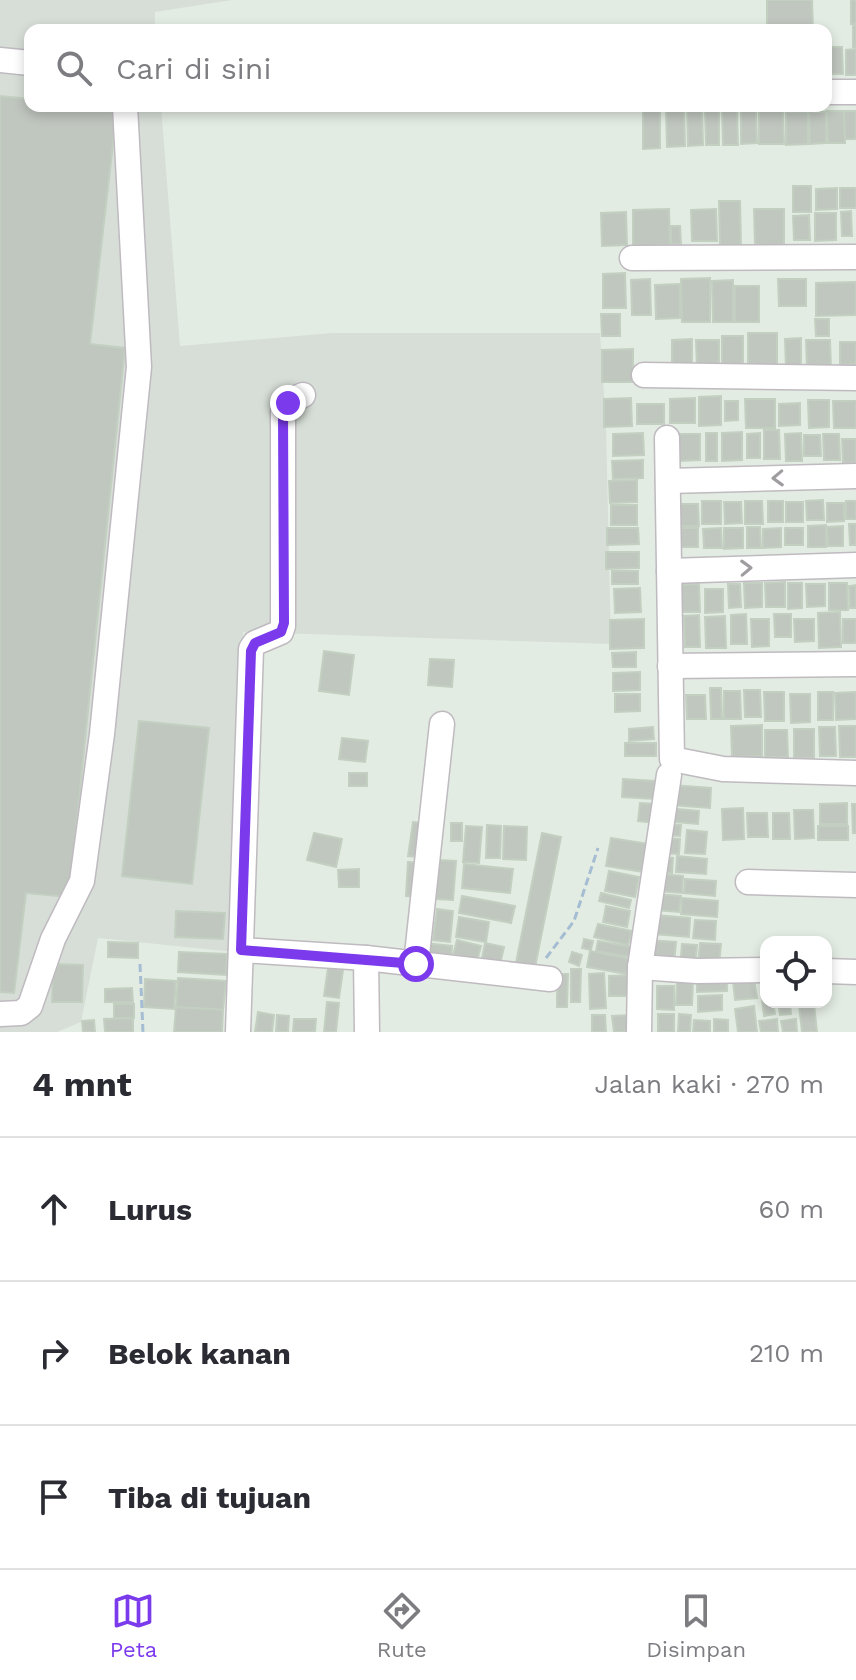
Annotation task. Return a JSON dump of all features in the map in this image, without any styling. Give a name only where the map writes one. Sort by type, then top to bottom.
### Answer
[{"type":"street","points":[[0,60],[24,62]]},
{"type":"street","points":[[832,92],[856,92]]},
{"type":"street","points":[[0,1014],[21,1013],[30,1006],[53,939],[82,881],[102,734],[139,367],[125,112]]},
{"type":"street","points":[[632,258],[856,257]]},
{"type":"street","points":[[644,375],[856,378]]},
{"type":"street","points":[[238,1032],[251,649],[255,643],[281,632],[283,626],[283,412],[290,401],[303,395]]},
{"type":"street","points":[[667,438],[671,753],[676,762],[723,769],[856,773]]},
{"type":"street","points":[[668,481],[856,476]]},
{"type":"street","points":[[669,571],[856,565]]},
{"type":"street","points":[[670,666],[856,664]]},
{"type":"street","points":[[416,964],[442,724]]},
{"type":"street","points":[[639,1032],[640,967],[669,775]]},
{"type":"street","points":[[748,882],[856,885]]},
{"type":"street","points":[[241,950],[366,958],[542,979]]},
{"type":"street","points":[[366,958],[367,1032]]},
{"type":"street","points":[[640,967],[697,971],[760,970]]},
{"type":"street","points":[[832,971],[856,972]]},
{"type":"path","points":[[542,979],[543,961],[560,944],[574,921],[598,848]]},
{"type":"path","points":[[140,964],[143,1032]]},
{"type":"shaded area","points":[[0,0],[232,0],[155,12],[155,24],[24,24],[24,112],[161,112],[180,346],[332,333],[600,333],[606,425],[611,644],[243,632],[234,952],[98,938],[81,1022],[57,1032],[0,1032]]},
{"type":"building","points":[[767,0],[812,0],[813,24],[767,24]]},
{"type":"building","points":[[851,0],[856,0],[856,24],[851,24]]},
{"type":"building","points":[[853,26],[856,26],[856,47],[853,47]]},
{"type":"building","points":[[832,47],[842,47],[843,74],[832,74]]},
{"type":"building","points":[[856,49],[856,75],[846,75],[846,50]]},
{"type":"building","points":[[0,96],[24,98],[24,112],[117,112],[90,344],[125,348],[69,897],[26,893],[14,993],[0,992]]},
{"type":"building","points":[[844,111],[845,143],[828,143],[827,112]]},
{"type":"building","points":[[844,111],[856,111],[856,139],[845,139]]},
{"type":"building","points":[[643,112],[660,112],[660,148],[643,149]]},
{"type":"building","points":[[666,112],[684,112],[685,146],[667,147]]},
{"type":"building","points":[[687,112],[702,112],[703,145],[688,146]]},
{"type":"building","points":[[705,112],[719,112],[719,145],[706,145]]},
{"type":"building","points":[[722,112],[737,112],[738,145],[723,145]]},
{"type":"building","points":[[741,112],[756,112],[757,143],[741,144]]},
{"type":"building","points":[[759,112],[783,112],[784,144],[759,144]]},
{"type":"building","points":[[786,112],[808,112],[808,144],[786,145]]},
{"type":"building","points":[[809,112],[826,112],[826,143],[810,144]]},
{"type":"building","points":[[793,186],[811,186],[811,212],[793,212]]},
{"type":"building","points":[[837,188],[837,209],[816,210],[816,189]]},
{"type":"building","points":[[840,188],[856,188],[856,208],[840,208]]},
{"type":"building","points":[[719,201],[740,201],[741,245],[720,245]]},
{"type":"building","points":[[669,209],[670,245],[633,246],[633,210]]},
{"type":"building","points":[[716,209],[717,241],[692,241],[691,210]]},
{"type":"building","points":[[754,209],[784,209],[784,245],[755,245]]},
{"type":"building","points":[[851,211],[852,236],[842,236],[841,212]]},
{"type":"building","points":[[626,212],[627,245],[602,246],[601,213]]},
{"type":"building","points":[[815,213],[836,213],[836,240],[815,241]]},
{"type":"building","points":[[809,215],[810,240],[794,240],[793,216]]},
{"type":"building","points":[[671,226],[680,226],[681,244],[671,244]]},
{"type":"building","points":[[625,273],[626,308],[603,308],[603,274]]},
{"type":"building","points":[[710,278],[710,322],[682,322],[681,279]]},
{"type":"building","points":[[650,279],[651,315],[632,315],[631,280]]},
{"type":"building","points":[[778,279],[806,279],[806,306],[779,306]]},
{"type":"building","points":[[733,280],[733,322],[713,322],[712,281]]},
{"type":"building","points":[[856,282],[856,315],[816,316],[816,283]]},
{"type":"building","points":[[680,284],[680,318],[656,319],[655,285]]},
{"type":"building","points":[[735,286],[759,286],[759,322],[735,322]]},
{"type":"building","points":[[601,314],[620,314],[620,336],[602,336]]},
{"type":"building","points":[[815,319],[829,319],[829,336],[816,336]]},
{"type":"building","points":[[748,333],[777,333],[777,371],[748,371]]},
{"type":"building","points":[[722,336],[743,336],[743,369],[722,370]]},
{"type":"building","points":[[801,338],[801,368],[786,368],[785,339]]},
{"type":"building","points":[[692,339],[692,367],[672,367],[672,340]]},
{"type":"building","points":[[696,340],[719,340],[719,369],[697,369]]},
{"type":"building","points":[[806,340],[830,340],[831,369],[807,369]]},
{"type":"building","points":[[840,342],[856,342],[856,364],[840,365]]},
{"type":"building","points":[[633,349],[633,382],[602,382],[602,350]]},
{"type":"building","points":[[721,396],[721,425],[699,426],[699,397]]},
{"type":"building","points":[[631,398],[632,426],[604,427],[604,399]]},
{"type":"building","points":[[695,398],[695,423],[670,423],[670,399]]},
{"type":"building","points":[[745,399],[775,399],[775,428],[746,428]]},
{"type":"building","points":[[808,400],[829,400],[829,427],[809,428]]},
{"type":"building","points":[[725,401],[738,401],[738,420],[725,421]]},
{"type":"building","points":[[833,401],[856,401],[856,428],[834,428]]},
{"type":"building","points":[[800,403],[800,425],[779,426],[779,404]]},
{"type":"building","points":[[637,404],[664,404],[664,424],[637,424]]},
{"type":"building","points":[[764,430],[779,430],[780,459],[764,459]]},
{"type":"building","points":[[742,432],[742,460],[722,461],[722,433]]},
{"type":"building","points":[[643,433],[644,455],[613,456],[613,434]]},
{"type":"building","points":[[706,433],[717,433],[717,461],[706,461]]},
{"type":"building","points":[[760,433],[760,458],[747,458],[747,434]]},
{"type":"building","points":[[801,433],[802,461],[786,461],[785,434]]},
{"type":"building","points":[[679,434],[700,434],[700,460],[680,461]]},
{"type":"building","points":[[823,434],[839,434],[840,460],[824,460]]},
{"type":"building","points":[[804,435],[820,435],[821,456],[804,456]]},
{"type":"building","points":[[842,439],[856,439],[856,463],[843,463]]},
{"type":"building","points":[[643,460],[643,478],[613,479],[612,461]]},
{"type":"building","points":[[637,480],[637,502],[610,503],[609,481]]},
{"type":"building","points":[[823,500],[824,520],[807,520],[806,501]]},
{"type":"building","points":[[702,501],[721,501],[721,524],[702,524]]},
{"type":"building","points":[[745,501],[762,501],[763,524],[745,524]]},
{"type":"building","points":[[768,501],[783,501],[783,522],[768,522]]},
{"type":"building","points":[[846,501],[856,501],[856,519],[846,519]]},
{"type":"building","points":[[724,502],[741,502],[742,523],[725,524]]},
{"type":"building","points":[[786,502],[803,502],[803,522],[786,522]]},
{"type":"building","points":[[827,503],[844,503],[844,521],[827,522]]},
{"type":"building","points":[[678,504],[698,504],[699,526],[678,526]]},
{"type":"building","points":[[611,505],[637,505],[637,525],[611,525]]},
{"type":"building","points":[[849,524],[856,524],[856,545],[850,545]]},
{"type":"building","points":[[826,525],[826,547],[808,547],[808,526]]},
{"type":"building","points":[[843,526],[843,546],[828,546],[827,527]]},
{"type":"building","points":[[747,527],[760,527],[761,548],[747,548]]},
{"type":"building","points":[[607,528],[638,528],[639,544],[607,545]]},
{"type":"building","points":[[678,528],[698,528],[698,547],[678,547]]},
{"type":"building","points":[[721,528],[722,548],[704,548],[703,529]]},
{"type":"building","points":[[724,528],[743,528],[743,548],[724,549]]},
{"type":"building","points":[[781,528],[781,547],[763,548],[763,529]]},
{"type":"building","points":[[785,528],[803,528],[803,545],[785,545]]},
{"type":"building","points":[[606,552],[639,552],[639,568],[606,569]]},
{"type":"building","points":[[612,571],[638,571],[638,584],[612,584]]},
{"type":"building","points":[[785,582],[785,607],[766,607],[765,583]]},
{"type":"building","points":[[744,583],[762,583],[762,607],[745,608]]},
{"type":"building","points":[[788,583],[802,583],[802,608],[788,609]]},
{"type":"building","points":[[829,583],[847,583],[848,610],[829,610]]},
{"type":"building","points":[[699,584],[700,612],[681,612],[680,585]]},
{"type":"building","points":[[728,584],[740,584],[741,607],[729,608]]},
{"type":"building","points":[[806,584],[825,584],[825,606],[807,607]]},
{"type":"building","points":[[856,585],[856,608],[850,608],[849,586]]},
{"type":"building","points":[[640,588],[641,612],[615,613],[614,589]]},
{"type":"building","points":[[705,589],[723,589],[723,612],[705,613]]},
{"type":"building","points":[[840,612],[841,647],[819,648],[818,613]]},
{"type":"building","points":[[746,614],[747,644],[731,644],[731,615]]},
{"type":"building","points":[[774,614],[791,614],[791,637],[775,637]]},
{"type":"building","points":[[699,615],[700,647],[685,647],[684,616]]},
{"type":"building","points":[[725,616],[726,648],[706,648],[705,617]]},
{"type":"building","points":[[644,619],[644,648],[610,649],[610,620]]},
{"type":"building","points":[[751,619],[769,619],[769,646],[752,647]]},
{"type":"building","points":[[794,619],[814,619],[814,641],[795,642]]},
{"type":"building","points":[[843,619],[856,619],[856,643],[843,643]]},
{"type":"building","points":[[324,651],[354,655],[349,695],[319,691]]},
{"type":"building","points":[[636,652],[636,667],[613,667],[612,653]]},
{"type":"building","points":[[430,659],[454,660],[452,687],[428,685]]},
{"type":"building","points":[[640,672],[640,690],[613,691],[613,673]]},
{"type":"building","points":[[710,688],[721,688],[722,719],[711,719]]},
{"type":"building","points":[[744,690],[760,690],[761,717],[745,717]]},
{"type":"building","points":[[724,691],[740,691],[741,719],[724,719]]},
{"type":"building","points":[[764,692],[784,692],[784,721],[765,721]]},
{"type":"building","points":[[818,692],[833,692],[833,720],[818,720]]},
{"type":"building","points":[[856,692],[856,719],[836,720],[835,693]]},
{"type":"building","points":[[615,694],[640,694],[640,711],[615,712]]},
{"type":"building","points":[[790,694],[810,694],[810,722],[791,723]]},
{"type":"building","points":[[686,695],[705,695],[706,719],[687,719]]},
{"type":"building","points":[[139,721],[209,728],[192,884],[122,876]]},
{"type":"building","points":[[762,725],[762,756],[732,757],[731,726]]},
{"type":"building","points":[[839,726],[856,726],[856,757],[840,757]]},
{"type":"building","points":[[653,727],[654,739],[629,741],[629,729]]},
{"type":"building","points":[[819,727],[835,727],[836,756],[820,756]]},
{"type":"building","points":[[794,729],[814,729],[814,758],[794,758]]},
{"type":"building","points":[[765,730],[787,730],[788,757],[765,757]]},
{"type":"building","points":[[342,738],[368,741],[365,762],[339,759]]},
{"type":"building","points":[[625,743],[656,743],[656,756],[625,756]]},
{"type":"building","points":[[349,773],[367,773],[367,786],[349,786]]},
{"type":"building","points":[[623,779],[655,781],[654,799],[622,797]]},
{"type":"building","points":[[671,785],[711,788],[710,808],[670,805]]},
{"type":"building","points":[[640,803],[657,804],[656,823],[638,821]]},
{"type":"building","points":[[847,803],[847,824],[820,824],[820,804]]},
{"type":"building","points":[[852,804],[856,804],[856,833],[853,833]]},
{"type":"building","points":[[665,808],[699,811],[698,824],[664,821]]},
{"type":"building","points":[[743,808],[744,839],[723,840],[722,809]]},
{"type":"building","points":[[794,810],[813,810],[814,838],[795,839]]},
{"type":"building","points":[[747,813],[767,813],[768,837],[748,837]]},
{"type":"building","points":[[773,813],[789,813],[790,839],[773,839]]},
{"type":"building","points":[[413,822],[432,824],[426,858],[408,856]]},
{"type":"building","points":[[451,823],[462,823],[462,841],[451,841]]},
{"type":"building","points":[[662,824],[681,825],[680,836],[661,835]]},
{"type":"building","points":[[487,825],[501,826],[500,858],[486,858]]},
{"type":"building","points":[[466,826],[482,827],[479,863],[463,862]]},
{"type":"building","points":[[504,826],[527,827],[526,860],[503,859]]},
{"type":"building","points":[[818,826],[848,826],[848,840],[818,840]]},
{"type":"building","points":[[687,830],[707,832],[705,854],[685,853]]},
{"type":"building","points":[[314,833],[342,839],[336,867],[307,860]]},
{"type":"building","points":[[542,833],[561,837],[535,967],[516,963]]},
{"type":"building","points":[[611,838],[649,844],[644,872],[606,866]]},
{"type":"building","points":[[661,838],[680,839],[679,854],[660,853]]},
{"type":"building","points":[[677,856],[707,859],[706,874],[676,872]]},
{"type":"building","points":[[660,857],[673,858],[672,873],[659,872]]},
{"type":"building","points":[[439,860],[456,861],[453,900],[436,899]]},
{"type":"building","points":[[408,862],[425,863],[423,897],[406,896]]},
{"type":"building","points":[[464,864],[513,869],[510,893],[462,888]]},
{"type":"building","points":[[359,869],[359,887],[339,887],[338,870]]},
{"type":"building","points":[[609,871],[639,877],[635,897],[605,891]]},
{"type":"building","points":[[659,874],[683,876],[682,893],[658,891]]},
{"type":"building","points":[[685,879],[716,881],[715,896],[684,893]]},
{"type":"building","points":[[601,893],[631,900],[629,908],[599,901]]},
{"type":"building","points":[[656,894],[681,896],[679,912],[655,910]]},
{"type":"building","points":[[462,896],[515,906],[511,923],[459,913]]},
{"type":"building","points":[[682,898],[718,901],[717,917],[681,914]]},
{"type":"building","points":[[606,906],[630,911],[627,927],[603,922]]},
{"type":"building","points":[[437,909],[453,911],[450,942],[433,940]]},
{"type":"building","points":[[176,911],[225,913],[223,939],[175,937]]},
{"type":"building","points":[[655,915],[690,918],[689,937],[654,934]]},
{"type":"building","points":[[459,917],[489,922],[486,942],[456,937]]},
{"type":"building","points":[[695,920],[716,921],[715,940],[693,938]]},
{"type":"building","points":[[598,924],[632,931],[628,945],[594,937]]},
{"type":"building","points":[[584,939],[593,941],[591,950],[582,948]]},
{"type":"building","points":[[457,940],[481,946],[477,961],[453,955]]},
{"type":"building","points":[[648,940],[676,942],[674,964],[647,962]]},
{"type":"building","points":[[598,941],[632,947],[630,957],[596,951]]},
{"type":"building","points":[[108,942],[138,943],[138,958],[108,957]]},
{"type":"building","points":[[424,943],[452,946],[451,961],[422,957]]},
{"type":"building","points":[[485,943],[504,947],[498,973],[480,969]]},
{"type":"building","points":[[700,943],[721,944],[719,966],[698,965]]},
{"type":"building","points":[[682,944],[697,945],[695,968],[680,967]]},
{"type":"building","points":[[590,951],[631,959],[627,974],[587,967]]},
{"type":"building","points":[[179,952],[227,954],[226,975],[178,972]]},
{"type":"building","points":[[572,952],[582,955],[579,966],[569,962]]},
{"type":"building","points":[[53,964],[83,965],[82,1002],[52,1002]]},
{"type":"building","points":[[328,968],[343,970],[339,998],[324,996]]},
{"type":"building","points":[[571,969],[581,969],[580,1002],[571,1002]]},
{"type":"building","points":[[604,973],[606,1008],[590,1009],[589,974]]},
{"type":"building","points":[[557,974],[568,974],[567,1007],[557,1007]]},
{"type":"building","points":[[634,975],[635,996],[609,996],[609,976]]},
{"type":"building","points":[[178,978],[226,981],[223,1010],[176,1007]]},
{"type":"building","points":[[145,979],[176,981],[174,1009],[144,1007]]},
{"type":"building","points":[[677,979],[693,980],[692,1005],[676,1005]]},
{"type":"building","points":[[727,979],[727,991],[697,992],[697,980]]},
{"type":"building","points":[[754,979],[757,998],[735,1000],[733,981]]},
{"type":"building","points":[[657,986],[674,986],[674,1010],[657,1009]]},
{"type":"building","points":[[132,988],[133,1002],[105,1002],[105,989]]},
{"type":"building","points":[[722,995],[722,1010],[698,1012],[698,996]]},
{"type":"building","points":[[327,1002],[339,1003],[336,1032],[324,1032]]},
{"type":"building","points":[[114,1004],[134,1004],[134,1018],[114,1018]]},
{"type":"building","points":[[754,1006],[757,1032],[738,1032],[735,1009]]},
{"type":"building","points":[[176,1007],[223,1010],[222,1032],[174,1032]]},
{"type":"building","points":[[763,1008],[774,1008],[775,1014],[764,1016]]},
{"type":"building","points":[[779,1008],[790,1008],[791,1014],[780,1015]]},
{"type":"building","points":[[799,1008],[814,1008],[817,1032],[802,1032]]},
{"type":"building","points":[[258,1012],[274,1015],[272,1032],[255,1032]]},
{"type":"building","points":[[658,1014],[674,1014],[674,1032],[658,1032]]},
{"type":"building","points":[[679,1014],[691,1015],[690,1032],[678,1032]]},
{"type":"building","points":[[277,1015],[289,1016],[288,1032],[276,1032]]},
{"type":"building","points":[[592,1015],[605,1015],[606,1032],[592,1032]]},
{"type":"building","points":[[631,1015],[633,1032],[614,1032],[612,1016]]},
{"type":"building","points":[[133,1018],[133,1032],[105,1032],[104,1019]]},
{"type":"building","points":[[294,1019],[316,1019],[315,1032],[293,1032]]},
{"type":"building","points":[[714,1019],[728,1020],[728,1032],[714,1032]]},
{"type":"building","points":[[777,1019],[778,1032],[761,1032],[759,1021]]},
{"type":"building","points":[[796,1019],[797,1032],[783,1032],[781,1021]]},
{"type":"building","points":[[94,1020],[95,1032],[83,1032],[82,1021]]},
{"type":"building","points":[[694,1020],[710,1021],[710,1032],[693,1032]]},
{"type":"route","points":[[288,403],[283,412],[284,623],[281,632],[255,643],[251,651],[241,950],[416,964]]}]
